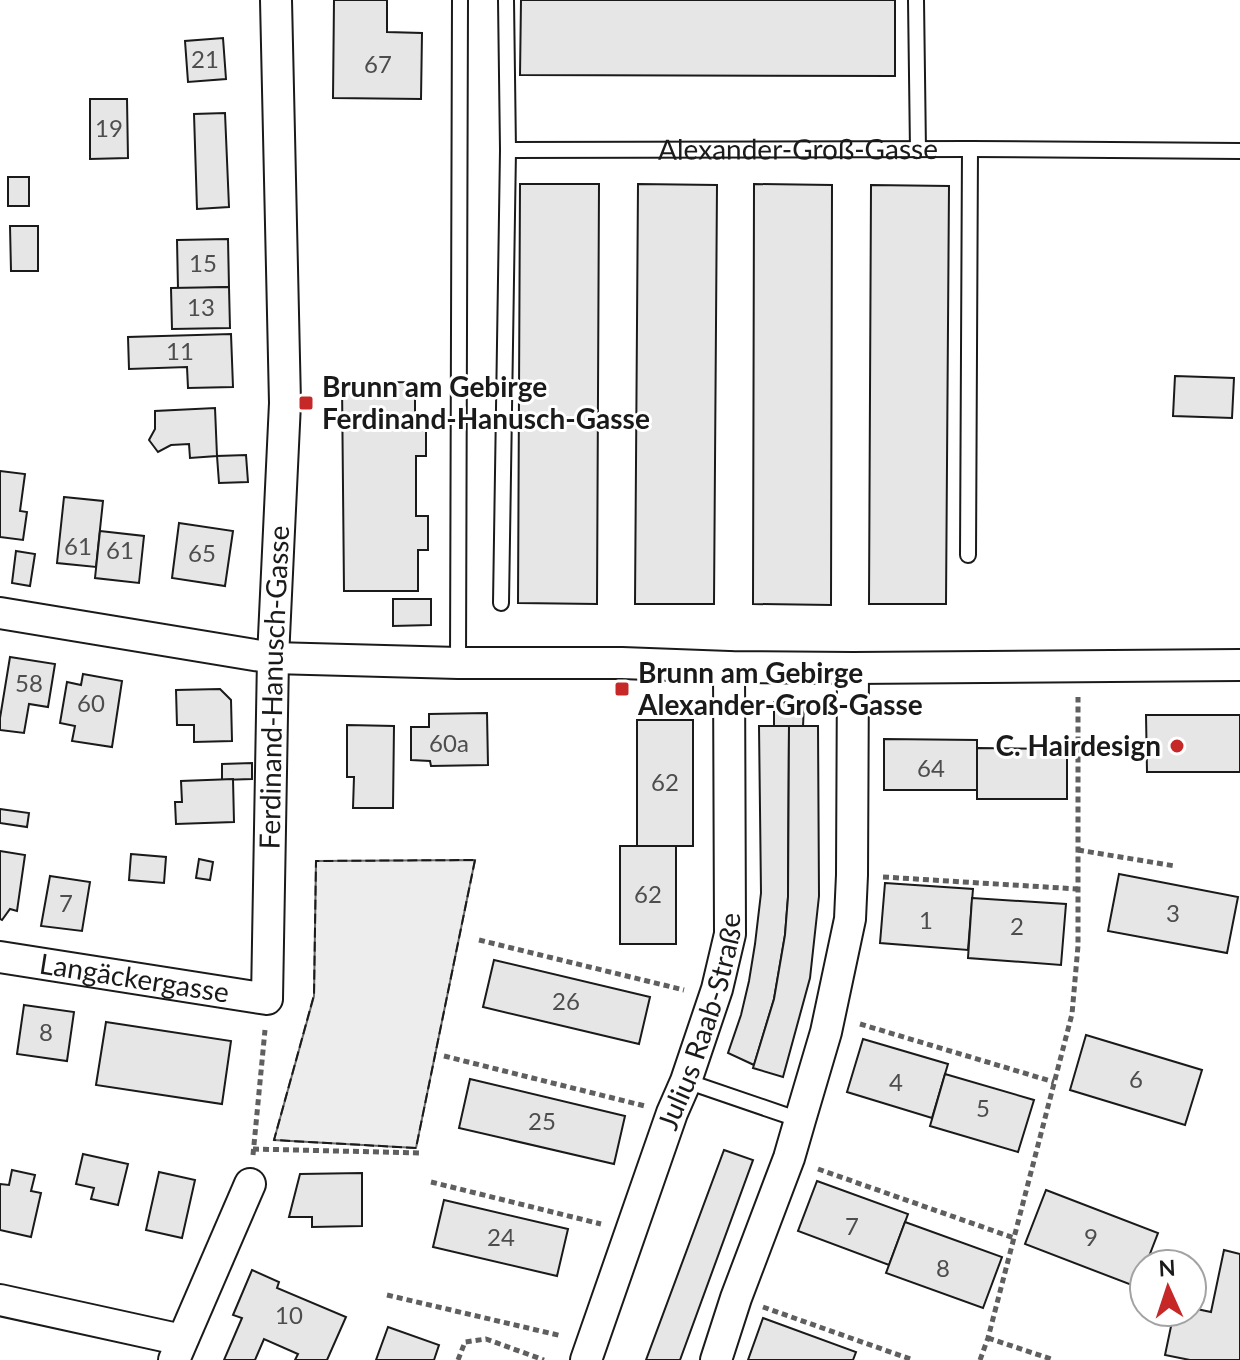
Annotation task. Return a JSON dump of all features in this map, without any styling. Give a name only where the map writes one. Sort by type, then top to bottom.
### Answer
[{"type":"street","name":"Ferdinand-Hanusch-Gasse","points":[[267,999],[273,658],[285,403],[276,0]]},
{"type":"street","points":[[0,613],[273,658],[853,668],[1240,665]]},
{"type":"street","name":"Julius Raab-Straße","points":[[589,1352],[686,1081],[714,997],[730,934],[729,667]]},
{"type":"street","points":[[716,1360],[789,1158],[829,1015],[850,919],[853,668]]},
{"type":"street","name":"Langäckergasse","points":[[0,957],[267,999]]},
{"type":"street","points":[[0,1300],[178,1350],[250,1184]]},
{"type":"lane","points":[[458,663],[460,0]]},
{"type":"lane","points":[[501,603],[508,150],[506,0]]},
{"type":"lane","points":[[916,0],[918,150]]},
{"type":"lane","points":[[968,555],[970,149]]},
{"type":"lane","name":"Alexander-Groß-Gasse","points":[[508,150],[1240,151]]},
{"type":"lane","points":[[686,1081],[800,1120]]},
{"type":"path","points":[[980,1360],[1072,1014],[1078,946],[1079,667]]},
{"type":"path","points":[[1078,850],[1175,866]]},
{"type":"path","points":[[852,875],[1078,889]]},
{"type":"path","points":[[479,940],[714,997]]},
{"type":"path","points":[[250,1184],[267,999]]},
{"type":"path","points":[[829,1015],[1054,1082]]},
{"type":"path","points":[[444,1056],[672,1113]]},
{"type":"path","points":[[253,1149],[422,1153]]},
{"type":"path","points":[[789,1158],[1014,1238]]},
{"type":"path","points":[[431,1182],[630,1231]]},
{"type":"path","points":[[387,1295],[589,1352]]},
{"type":"path","points":[[736,1298],[913,1360]]},
{"type":"path","points":[[988,1338],[1054,1360]]},
{"type":"path","points":[[458,1360],[465,1342],[486,1339],[544,1360]]},
{"type":"shaded area","points":[[475,860],[416,1148],[274,1140],[314,996],[316,861]]},
{"type":"building","points":[[334,0],[387,0],[387,32],[422,33],[421,99],[333,98]]},
{"type":"building","points":[[521,0],[895,0],[895,76],[520,75]]},
{"type":"building","points":[[223,38],[226,79],[188,82],[185,41]]},
{"type":"building","points":[[90,99],[127,99],[128,158],[90,159]]},
{"type":"building","points":[[225,113],[229,207],[197,209],[194,114]]},
{"type":"building","points":[[8,177],[29,177],[29,206],[8,206]]},
{"type":"building","points":[[520,184],[599,184],[597,604],[518,603]]},
{"type":"building","points":[[638,184],[717,185],[714,604],[635,604]]},
{"type":"building","points":[[754,184],[832,185],[831,605],[753,604]]},
{"type":"building","points":[[871,185],[949,186],[946,604],[869,604]]},
{"type":"building","points":[[10,226],[38,226],[38,271],[11,271]]},
{"type":"building","points":[[228,239],[229,287],[178,289],[177,240]]},
{"type":"building","points":[[229,287],[230,328],[172,329],[171,288]]},
{"type":"building","points":[[231,334],[233,387],[188,388],[187,367],[129,369],[128,337]]},
{"type":"building","points":[[1175,376],[1234,378],[1232,418],[1173,416]]},
{"type":"building","points":[[415,382],[415,422],[426,422],[426,456],[416,456],[416,516],[428,516],[428,550],[418,550],[418,591],[344,591],[342,383]]},
{"type":"building","points":[[215,408],[217,456],[190,458],[189,444],[171,445],[158,452],[149,440],[155,429],[155,411]]},
{"type":"building","points":[[246,455],[248,482],[219,483],[217,456]]},
{"type":"building","points":[[0,471],[25,474],[20,511],[27,512],[23,540],[0,537]]},
{"type":"building","points":[[64,497],[103,501],[96,567],[57,563]]},
{"type":"building","points":[[179,523],[233,531],[225,586],[172,578]]},
{"type":"building","points":[[100,531],[144,536],[139,583],[95,578]]},
{"type":"building","points":[[16,551],[35,554],[30,586],[12,583]]},
{"type":"building","points":[[393,599],[431,599],[431,625],[393,626]]},
{"type":"building","points":[[10,657],[55,664],[48,707],[29,704],[24,733],[0,730]]},
{"type":"building","points":[[83,674],[122,681],[112,747],[72,741],[75,726],[60,723],[67,682],[81,685]]},
{"type":"building","points":[[220,689],[231,700],[232,741],[194,742],[194,725],[177,725],[176,690]]},
{"type":"building","points":[[774,702],[804,703],[803,727],[774,726]]},
{"type":"building","points":[[487,713],[488,765],[431,766],[430,761],[411,760],[411,727],[429,727],[429,714]]},
{"type":"building","points":[[1146,715],[1240,715],[1240,772],[1147,772]]},
{"type":"building","points":[[637,720],[693,720],[693,846],[637,846]]},
{"type":"building","points":[[347,725],[394,726],[393,808],[353,808],[354,777],[347,777]]},
{"type":"building","points":[[759,726],[789,726],[788,897],[774,999],[754,1065],[728,1053],[749,981],[761,893]]},
{"type":"building","points":[[789,726],[818,726],[819,896],[810,978],[783,1077],[753,1068],[774,999],[785,935]]},
{"type":"building","points":[[884,739],[977,740],[977,790],[884,790]]},
{"type":"building","points":[[977,748],[1067,749],[1067,799],[977,799]]},
{"type":"building","points":[[252,763],[252,779],[222,780],[222,764]]},
{"type":"building","points":[[233,779],[234,822],[176,824],[175,802],[182,802],[181,781]]},
{"type":"building","points":[[0,809],[29,813],[27,827],[0,823]]},
{"type":"building","points":[[620,846],[676,846],[676,944],[620,944]]},
{"type":"building","points":[[0,851],[25,855],[17,911],[10,909],[2,920],[0,919]]},
{"type":"building","points":[[131,854],[166,857],[164,883],[129,880]]},
{"type":"building","points":[[199,859],[213,862],[210,880],[196,878]]},
{"type":"building","points":[[1119,874],[1238,897],[1227,953],[1108,931]]},
{"type":"building","points":[[50,876],[90,882],[82,931],[41,926]]},
{"type":"building","points":[[885,883],[973,889],[968,950],[880,943]]},
{"type":"building","points":[[972,898],[1066,904],[1061,965],[968,958]]},
{"type":"building","points":[[494,960],[650,997],[639,1044],[483,1007]]},
{"type":"building","points":[[24,1005],[74,1012],[67,1061],[17,1054]]},
{"type":"building","points":[[106,1022],[231,1041],[222,1104],[96,1085]]},
{"type":"building","points":[[1086,1035],[1202,1070],[1185,1125],[1070,1090]]},
{"type":"building","points":[[863,1039],[948,1064],[932,1118],[847,1092]]},
{"type":"building","points":[[945,1074],[1034,1100],[1018,1152],[930,1126]]},
{"type":"building","points":[[470,1079],[625,1116],[614,1164],[459,1128]]},
{"type":"building","points":[[724,1150],[753,1160],[680,1360],[646,1360]]},
{"type":"building","points":[[83,1154],[128,1164],[118,1205],[91,1199],[94,1188],[76,1184]]},
{"type":"building","points":[[12,1170],[35,1175],[31,1191],[41,1193],[31,1237],[0,1230],[0,1184],[9,1185]]},
{"type":"building","points":[[159,1172],[195,1180],[182,1238],[146,1230]]},
{"type":"building","points":[[362,1173],[362,1226],[312,1227],[312,1217],[289,1217],[300,1174]]},
{"type":"building","points":[[817,1181],[908,1214],[889,1265],[798,1231]]},
{"type":"building","points":[[1046,1190],[1158,1233],[1152,1248],[1128,1248],[1128,1284],[1025,1244]]},
{"type":"building","points":[[444,1200],[568,1229],[557,1276],[433,1247]]},
{"type":"building","points":[[905,1222],[1002,1257],[983,1308],[886,1273]]},
{"type":"building","points":[[1224,1250],[1240,1254],[1240,1360],[1190,1360],[1165,1355],[1171,1328],[1208,1328],[1208,1311],[1211,1312]]},
{"type":"building","points":[[252,1270],[279,1282],[277,1288],[346,1317],[327,1360],[295,1360],[298,1354],[264,1339],[255,1360],[224,1360],[242,1318],[233,1315]]},
{"type":"building","points":[[763,1318],[856,1352],[853,1360],[748,1360]]},
{"type":"building","points":[[388,1327],[439,1345],[434,1360],[376,1360]]},
{"type":"fence","points":[[475,860],[416,1148],[274,1140],[314,995],[316,861],[475,860]]},
{"type":"place","name":"Brunn am Gebirge Ferdinand-Hanusch-Gasse","points":[[306,403]]},
{"type":"place","name":"Brunn am Gebirge Alexander-Groß-Gasse","points":[[622,689]]},
{"type":"place","name":"C. Hairdesign","points":[[1177,746]]}]
